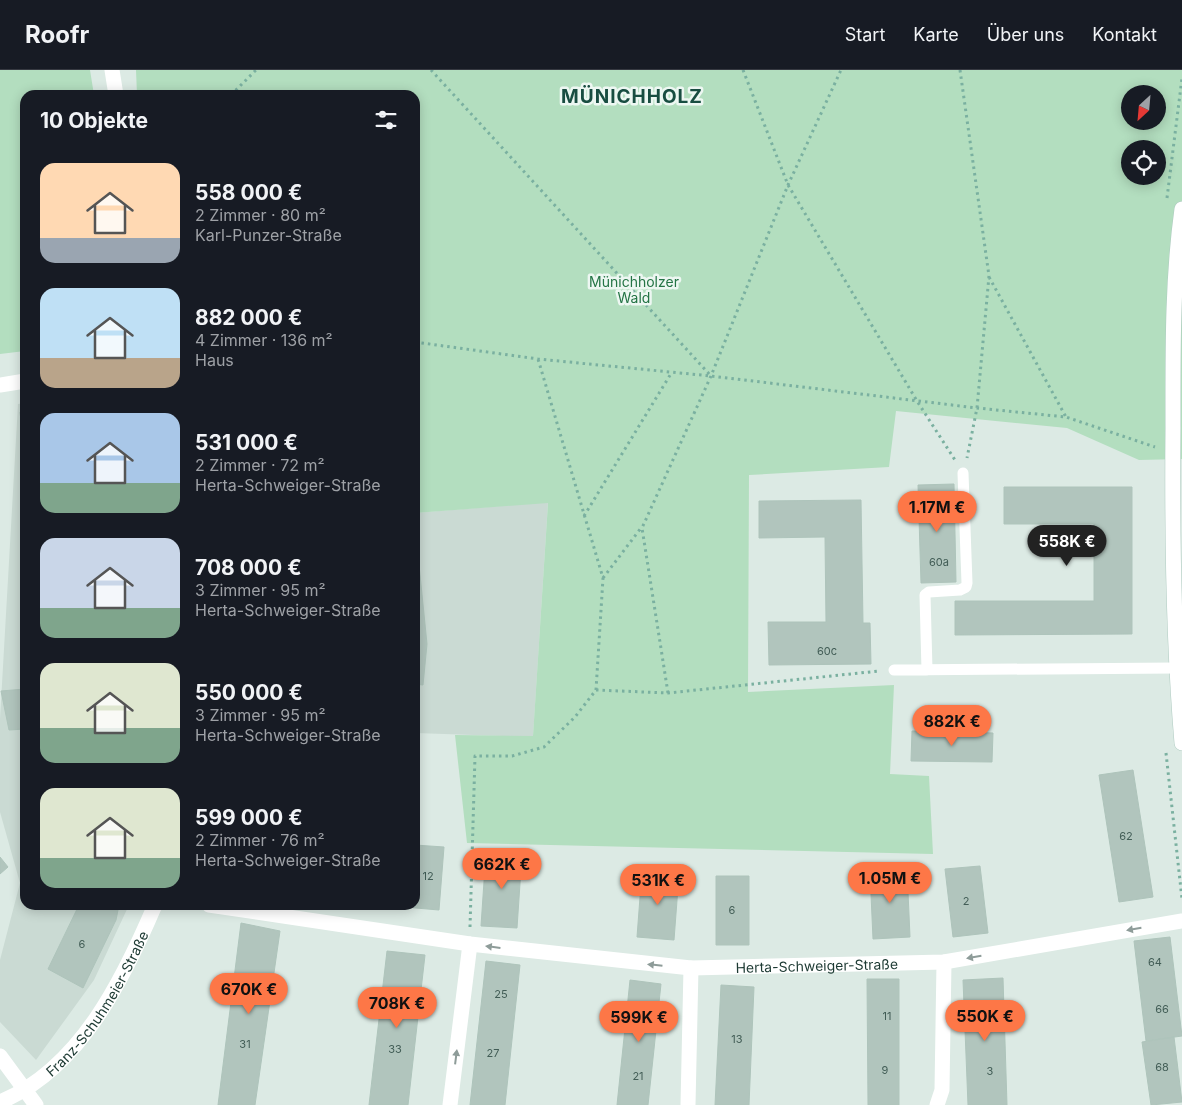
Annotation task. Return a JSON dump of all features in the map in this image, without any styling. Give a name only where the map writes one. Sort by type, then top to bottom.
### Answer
[{"type":"street","points":[[112,70],[115,90]]},
{"type":"street","points":[[1182,209],[1173,319],[1172,452],[1175,668],[1182,743]]},
{"type":"street","points":[[0,385],[20,382]]},
{"type":"street","name":"Franz-Schuhmeier-Straße","points":[[0,1102],[24,1090],[53,1067],[85,1033],[112,994],[154,910]]},
{"type":"street","name":"Herta-Schweiger-Straße","points":[[236,910],[470,944],[691,968],[944,962],[1182,921]]},
{"type":"street","points":[[450,1105],[470,944]]},
{"type":"street","points":[[937,1105],[942,1090],[944,962]]},
{"type":"street","points":[[688,1105],[691,968]]},
{"type":"street","points":[[0,1056],[36,1105]]},
{"type":"lane","points":[[927,670],[925,595],[929,592],[960,590],[966,587],[967,583],[964,473]]},
{"type":"lane","points":[[894,670],[1175,668]]},
{"type":"path","points":[[236,90],[256,70]]},
{"type":"path","points":[[432,70],[710,376]]},
{"type":"path","points":[[743,70],[788,185],[917,401],[964,473]]},
{"type":"path","points":[[603,578],[642,528],[710,376],[788,185],[841,70]]},
{"type":"path","points":[[960,70],[989,276],[977,408],[964,473]]},
{"type":"path","points":[[989,276],[1066,417]]},
{"type":"path","points":[[420,343],[538,359],[710,376],[1066,417],[1172,452]]},
{"type":"path","points":[[470,944],[475,756],[512,756],[544,747],[575,716],[596,690],[603,578],[538,359]]},
{"type":"path","points":[[584,516],[672,372]]},
{"type":"path","points":[[642,528],[668,693]]},
{"type":"path","points":[[596,690],[668,693],[894,670]]},
{"type":"shaded area","points":[[18,404],[20,404],[20,883],[0,812],[0,719]]},
{"type":"shaded area","points":[[548,502],[533,737],[420,733],[420,513]]},
{"type":"shaded area","points":[[20,883],[20,910],[127,910],[94,980],[36,1060],[0,1022],[0,960]]},
{"type":"green space","points":[[0,70],[90,70],[93,90],[20,90],[20,352],[0,354]]},
{"type":"green space","name":"Münichholzer Wald","points":[[136,70],[1182,70],[1182,459],[1139,460],[1067,428],[896,411],[889,467],[749,475],[748,692],[894,685],[890,774],[929,776],[933,854],[467,843],[455,735],[533,736],[548,503],[420,513],[420,90],[137,90]]},
{"type":"building","points":[[954,484],[956,582],[921,583],[918,485]]},
{"type":"building","points":[[1004,487],[1132,487],[1132,634],[955,635],[955,601],[1094,601],[1094,524],[1004,524]]},
{"type":"building","points":[[861,500],[863,623],[870,623],[871,664],[769,665],[768,622],[826,622],[825,537],[759,538],[759,501]]},
{"type":"building","points":[[420,575],[427,644],[423,685],[420,685]]},
{"type":"building","points":[[20,689],[20,729],[9,730],[1,691]]},
{"type":"building","points":[[912,731],[993,733],[992,762],[911,761]]},
{"type":"building","points":[[1133,770],[1153,897],[1119,902],[1099,775]]},
{"type":"building","points":[[420,845],[444,847],[439,910],[420,908]]},
{"type":"building","points":[[486,852],[522,854],[517,928],[481,926]]},
{"type":"building","points":[[0,857],[8,867],[0,874]]},
{"type":"building","points":[[980,866],[988,933],[953,937],[945,869]]},
{"type":"building","points":[[907,870],[910,937],[873,939],[870,872]]},
{"type":"building","points":[[642,871],[679,874],[674,940],[637,937]]},
{"type":"building","points":[[716,876],[749,876],[749,945],[716,945]]},
{"type":"building","points":[[77,910],[118,910],[116,920],[83,988],[48,969]]},
{"type":"building","points":[[241,923],[280,931],[255,1105],[218,1105]]},
{"type":"building","points":[[1170,937],[1182,1036],[1146,1041],[1134,941]]},
{"type":"building","points":[[387,951],[425,955],[408,1105],[369,1105]]},
{"type":"building","points":[[486,961],[520,965],[505,1105],[470,1105]]},
{"type":"building","points":[[1003,978],[1007,1105],[968,1105],[963,980]]},
{"type":"building","points":[[867,979],[899,979],[899,1105],[868,1105]]},
{"type":"building","points":[[630,980],[661,984],[648,1105],[617,1105]]},
{"type":"building","points":[[721,985],[754,987],[749,1105],[715,1105]]},
{"type":"building","points":[[1174,1037],[1182,1102],[1151,1105],[1142,1042]]},
{"type":"district","name":"MÜNICHHOLZ","points":[[632,96]]}]
